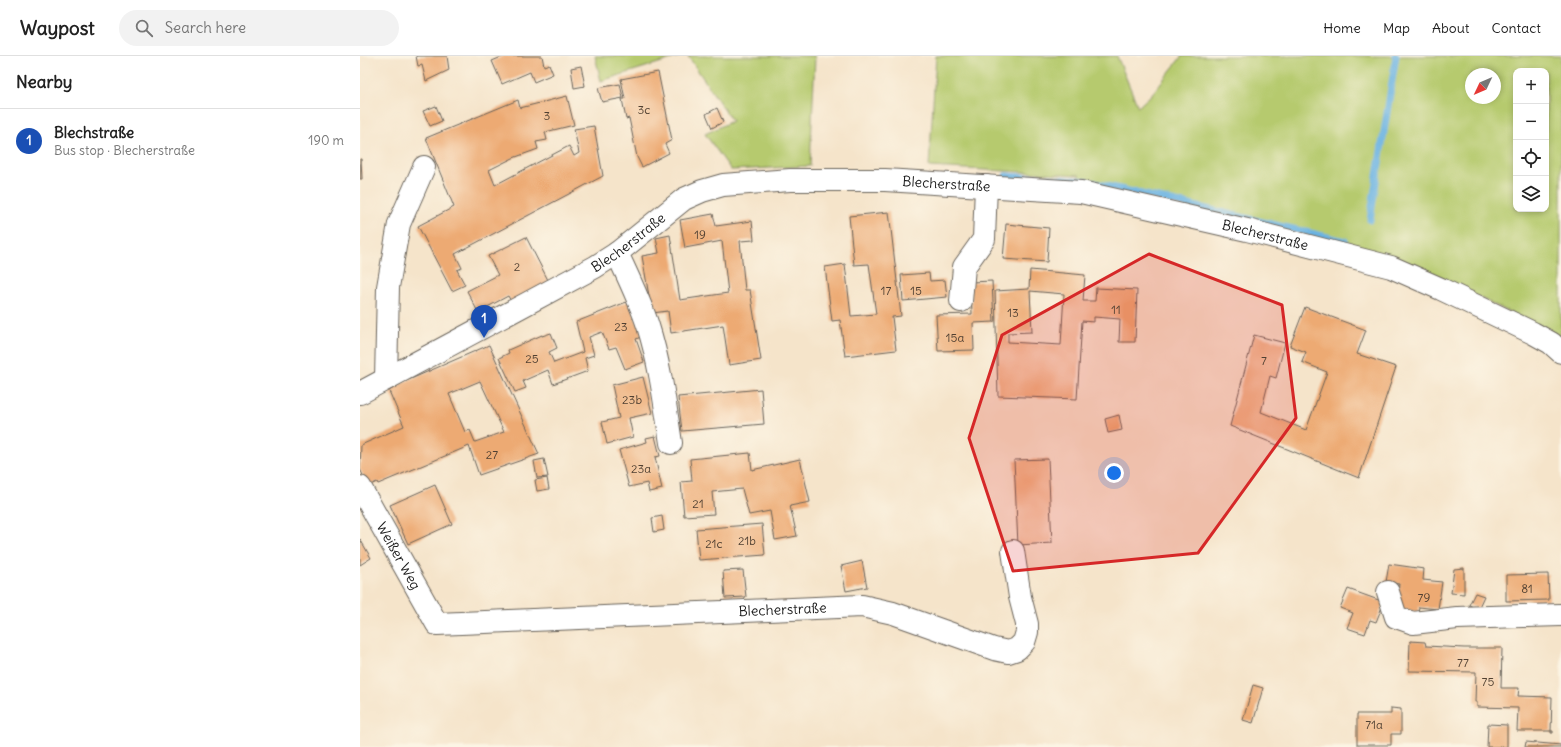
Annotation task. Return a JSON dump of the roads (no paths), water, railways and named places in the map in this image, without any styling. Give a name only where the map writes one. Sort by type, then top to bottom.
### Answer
[{"type":"street","points":[[386,379],[388,287],[398,224],[424,167]]},
{"type":"street","name":"Blecherstraße","points":[[360,393],[595,267],[617,253],[684,199],[702,191],[723,185],[757,182],[854,179],[986,186],[1092,194],[1247,230],[1372,262],[1406,273],[1544,339],[1561,352]]},
{"type":"street","points":[[962,300],[964,267],[984,239],[986,186]]},
{"type":"street","points":[[617,253],[644,312],[649,327],[660,374],[671,443]]},
{"type":"street","name":"Weißer Weg","points":[[360,487],[437,624]]},
{"type":"street","name":"Blecherstraße","points":[[437,624],[862,606],[883,610],[1003,652],[1012,652],[1021,646],[1028,629],[1020,597],[1013,551]]},
{"type":"street","points":[[1388,592],[1396,617],[1413,623],[1457,618],[1561,615]]},
{"type":"waterway","points":[[1370,220],[1396,56]]},
{"type":"waterway","points":[[1006,176],[1086,181]]},
{"type":"waterway","points":[[1094,183],[1345,241]]},
{"type":"place","name":"Blechstraße","points":[[484,338]]}]
